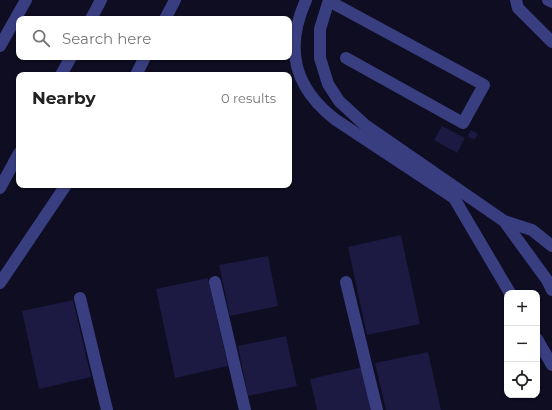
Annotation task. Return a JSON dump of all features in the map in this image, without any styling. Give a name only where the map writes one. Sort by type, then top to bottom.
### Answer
[{"type":"street","points":[[17,16],[26,0]]},
{"type":"street","points":[[93,16],[101,0]]},
{"type":"street","points":[[167,16],[175,0]]},
{"type":"street","points":[[306,0],[297,20],[294,38],[294,53],[302,85],[311,98],[321,109],[336,120],[454,198],[508,290]]},
{"type":"street","points":[[516,0],[518,8],[552,42]]},
{"type":"street","points":[[548,0],[552,2]]},
{"type":"street","points":[[346,58],[463,123],[484,85],[329,1],[320,29],[320,58],[328,84],[339,101],[364,125],[504,220],[532,230],[552,246]]},
{"type":"street","points":[[0,46],[16,18]]},
{"type":"street","points":[[63,72],[69,60]]},
{"type":"street","points":[[138,72],[144,60]]},
{"type":"street","points":[[0,188],[16,159]]},
{"type":"street","points":[[0,283],[64,188]]},
{"type":"street","points":[[504,220],[547,280],[552,290]]},
{"type":"street","points":[[215,282],[245,410]]},
{"type":"street","points":[[346,282],[378,410]]},
{"type":"street","points":[[80,298],[107,410]]},
{"type":"street","points":[[540,344],[552,365]]},
{"type":"building","points":[[442,126],[465,138],[457,153],[434,140]]},
{"type":"building","points":[[471,130],[478,134],[474,140],[468,136]]},
{"type":"building","points":[[401,235],[420,324],[367,335],[348,247]]},
{"type":"building","points":[[268,256],[278,306],[230,316],[219,265]]},
{"type":"building","points":[[208,278],[228,366],[175,378],[156,289]]},
{"type":"building","points":[[73,300],[91,377],[39,389],[22,311]]},
{"type":"building","points":[[286,336],[297,386],[248,396],[238,346]]},
{"type":"building","points":[[428,352],[441,410],[386,410],[375,363]]},
{"type":"building","points":[[363,367],[372,410],[317,410],[310,379]]}]
